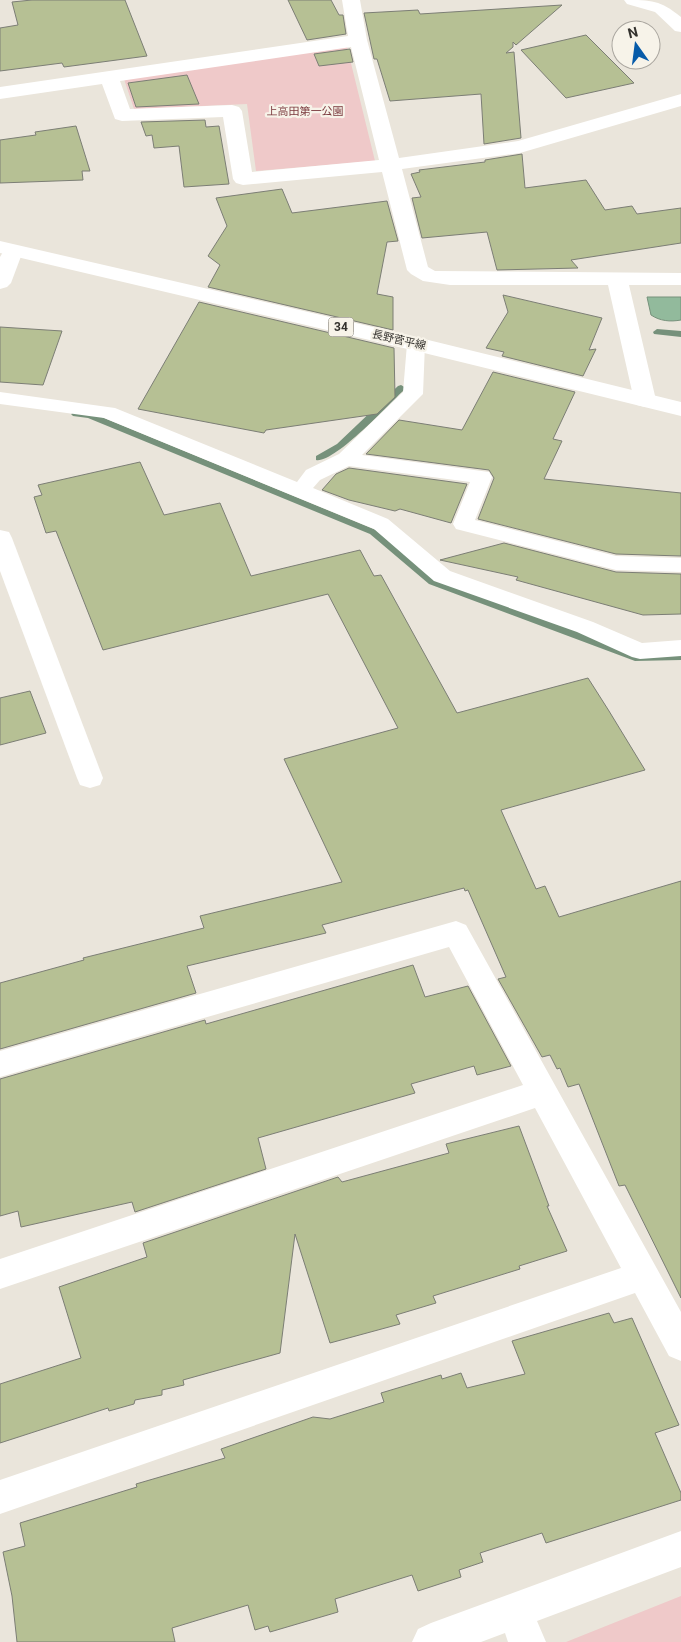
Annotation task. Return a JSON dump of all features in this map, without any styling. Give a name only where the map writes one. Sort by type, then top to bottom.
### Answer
[{"type":"street","points":[[351,0],[358,40],[418,270],[430,277],[450,279],[681,279]]},
{"type":"street","points":[[633,0],[661,8],[681,27]]},
{"type":"street","points":[[0,93],[358,40]]},
{"type":"street","points":[[109,77],[122,114],[232,111],[243,179],[390,165],[520,147],[681,100]]},
{"type":"street","points":[[0,284],[7,249]]},
{"type":"street","name":"長野菅平線","points":[[7,249],[416,344],[681,409]]},
{"type":"street","points":[[617,279],[645,400]]},
{"type":"street","points":[[0,538],[90,778]]},
{"type":"street","points":[[0,1064],[456,933],[681,1345]]},
{"type":"street","points":[[0,1274],[543,1092]]},
{"type":"street","points":[[0,1497],[644,1276]]},
{"type":"street","points":[[431,1642],[521,1626],[681,1549]]},
{"type":"lane","points":[[300,492],[313,475],[346,459],[413,394],[416,344]]},
{"type":"lane","points":[[0,398],[108,412],[381,524],[442,576],[585,626],[640,651],[681,648]]},
{"type":"lane","points":[[346,459],[482,477],[463,524],[616,564],[681,565]]},
{"type":"green space","name":"上高田第一公園","points":[[347,47],[375,161],[256,171],[247,104],[134,109],[124,79]]},
{"type":"green space","points":[[681,1596],[681,1642],[566,1642]]},
{"type":"shaded area","points":[[647,297],[681,297],[681,320],[665,321],[651,315]]},
{"type":"building","points":[[32,0],[125,0],[147,56],[64,67],[62,63],[0,71],[0,28],[18,25],[12,2]]},
{"type":"building","points":[[288,0],[331,0],[339,15],[343,15],[346,34],[307,40]]},
{"type":"building","points":[[562,5],[516,45],[513,42],[513,47],[506,53],[514,52],[521,138],[484,144],[481,94],[390,101],[377,59],[374,59],[364,13],[418,10],[420,14]]},
{"type":"building","points":[[586,35],[611,60],[611,70],[621,70],[634,83],[566,98],[521,50]]},
{"type":"building","points":[[350,49],[353,62],[319,66],[314,54]]},
{"type":"building","points":[[187,75],[199,104],[136,107],[128,83]]},
{"type":"building","points":[[205,120],[206,127],[219,126],[229,184],[184,187],[179,146],[154,148],[152,135],[146,136],[141,122]]},
{"type":"building","points":[[76,126],[90,171],[82,171],[83,180],[0,183],[0,140],[36,135],[35,132]]},
{"type":"building","points":[[522,154],[525,188],[586,180],[605,210],[632,206],[637,214],[681,208],[681,243],[571,260],[578,268],[497,270],[487,232],[422,238],[412,198],[421,197],[411,174],[420,172],[419,170],[485,162],[485,160]]},
{"type":"building","points":[[282,189],[292,213],[387,201],[398,241],[387,242],[377,294],[393,297],[393,330],[208,287],[220,265],[208,256],[227,226],[216,198]]},
{"type":"building","points":[[503,295],[602,318],[589,350],[596,349],[583,376],[502,356],[504,352],[486,348],[508,312]]},
{"type":"building","points":[[199,302],[394,348],[395,397],[377,414],[266,430],[264,433],[138,409]]},
{"type":"building","points":[[0,327],[62,331],[43,385],[0,382]]},
{"type":"building","points":[[493,372],[575,392],[553,439],[562,441],[544,479],[681,493],[681,556],[616,554],[478,519],[494,478],[489,470],[366,454],[399,420],[462,430]]},
{"type":"building","points":[[140,462],[164,515],[220,503],[251,576],[360,550],[374,576],[381,575],[457,713],[588,678],[645,770],[501,810],[536,889],[545,886],[559,917],[681,881],[681,1298],[625,1185],[619,1186],[579,1084],[568,1087],[560,1068],[557,1069],[550,1055],[542,1057],[498,979],[506,977],[468,890],[465,891],[464,888],[322,925],[326,933],[187,966],[196,993],[0,1049],[0,983],[84,960],[83,958],[204,928],[200,916],[342,882],[284,759],[398,728],[328,594],[103,650],[56,531],[46,533],[34,497],[42,495],[38,485]]},
{"type":"building","points":[[349,468],[467,484],[451,523],[400,509],[395,511],[349,500],[322,490],[336,474]]},
{"type":"building","points":[[504,543],[616,572],[681,574],[681,614],[643,615],[516,580],[518,577],[440,560]]},
{"type":"building","points":[[30,691],[46,733],[0,745],[0,698]]},
{"type":"building","points":[[413,965],[425,997],[468,986],[511,1066],[477,1075],[474,1066],[411,1084],[415,1093],[258,1138],[266,1169],[135,1212],[132,1202],[21,1227],[18,1211],[0,1216],[0,1079],[205,1020],[206,1024]]},
{"type":"building","points":[[519,1126],[549,1206],[547,1206],[567,1251],[519,1266],[520,1269],[433,1296],[436,1303],[396,1315],[400,1324],[330,1343],[295,1234],[280,1353],[183,1380],[184,1385],[162,1390],[162,1395],[135,1400],[134,1404],[109,1411],[108,1408],[0,1443],[0,1384],[81,1358],[59,1287],[147,1257],[143,1243],[338,1177],[342,1182],[449,1153],[446,1144]]},
{"type":"building","points":[[609,1313],[614,1323],[632,1318],[679,1425],[655,1433],[681,1493],[681,1500],[546,1543],[542,1533],[480,1553],[483,1562],[459,1570],[461,1577],[418,1591],[412,1575],[335,1599],[338,1612],[270,1632],[268,1626],[255,1630],[248,1605],[172,1628],[175,1642],[17,1642],[12,1596],[3,1552],[25,1546],[20,1523],[137,1487],[136,1484],[225,1458],[221,1449],[313,1417],[330,1419],[384,1402],[381,1393],[441,1375],[442,1379],[461,1373],[467,1388],[525,1374],[512,1341]]},
{"type":"waterway","points":[[657,332],[681,334]]},
{"type":"waterway","points":[[319,458],[340,446],[401,388]]},
{"type":"waterway","points":[[76,414],[89,415],[373,532],[433,582],[639,658],[681,656]]}]
